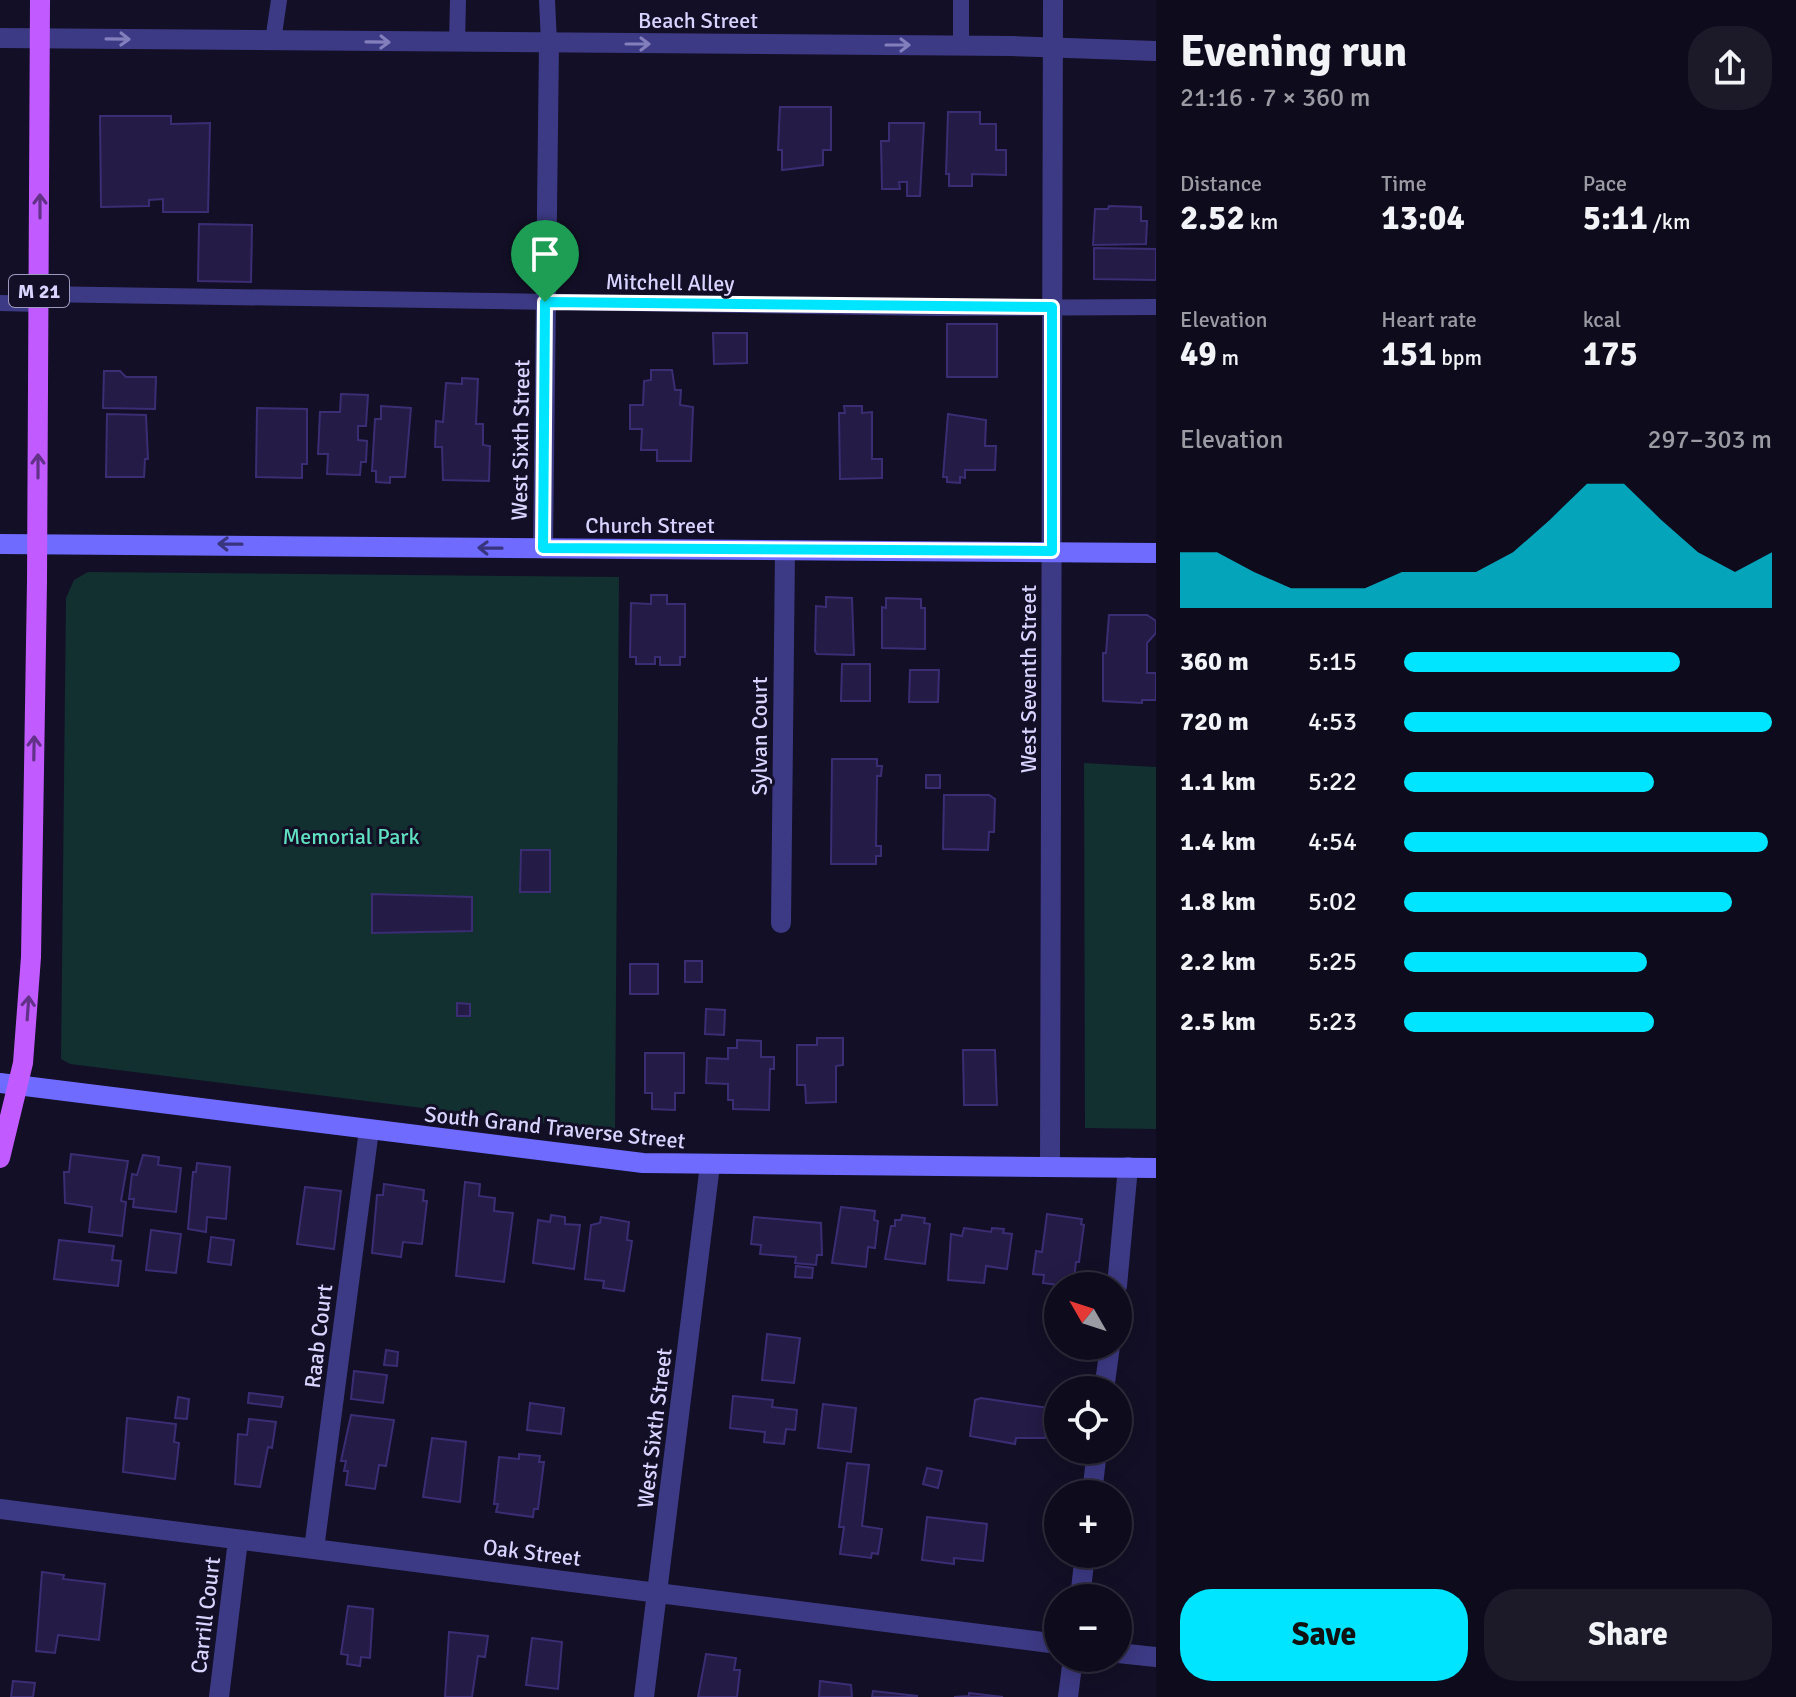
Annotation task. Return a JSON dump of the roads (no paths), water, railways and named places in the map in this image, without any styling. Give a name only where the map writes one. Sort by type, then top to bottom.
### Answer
[{"type":"main road","name":"M 21","points":[[0,1158],[10,1084],[30,990],[37,544],[40,0]]},
{"type":"main road","name":"Church Street","points":[[0,544],[1156,553]]},
{"type":"main road","name":"South Grand Traverse Street","points":[[10,1084],[606,1160],[710,1165],[1156,1168]]},
{"type":"street","name":"West Seventh Street","points":[[1050,1167],[1053,0]]},
{"type":"street","name":"Beach Street","points":[[0,38],[1053,47],[1156,51]]},
{"type":"street","name":"West Sixth Street","points":[[543,548],[549,43]]},
{"type":"street","name":"Sylvan Court","points":[[781,923],[785,550]]},
{"type":"street","name":"Raab Court","points":[[314,1549],[369,1130]]},
{"type":"street","name":"West Sixth Street","points":[[644,1697],[710,1165]]},
{"type":"street","points":[[1118,1272],[1128,1167]]},
{"type":"street","name":"Oak Street","points":[[0,1509],[1044,1642]]},
{"type":"street","name":"Carrill Court","points":[[219,1697],[238,1540]]},
{"type":"street","points":[[1132,1654],[1156,1657]]},
{"type":"street","points":[[1068,1697],[1071,1672]]},
{"type":"lane","points":[[273,41],[279,0]]},
{"type":"lane","points":[[457,43],[458,0]]},
{"type":"lane","points":[[547,0],[549,43]]},
{"type":"lane","points":[[961,0],[961,46]]},
{"type":"lane","name":"Mitchell Alley","points":[[0,303],[39,299],[1156,307]]},
{"type":"park label","name":"Memorial Park","points":[[351,836]]}]
